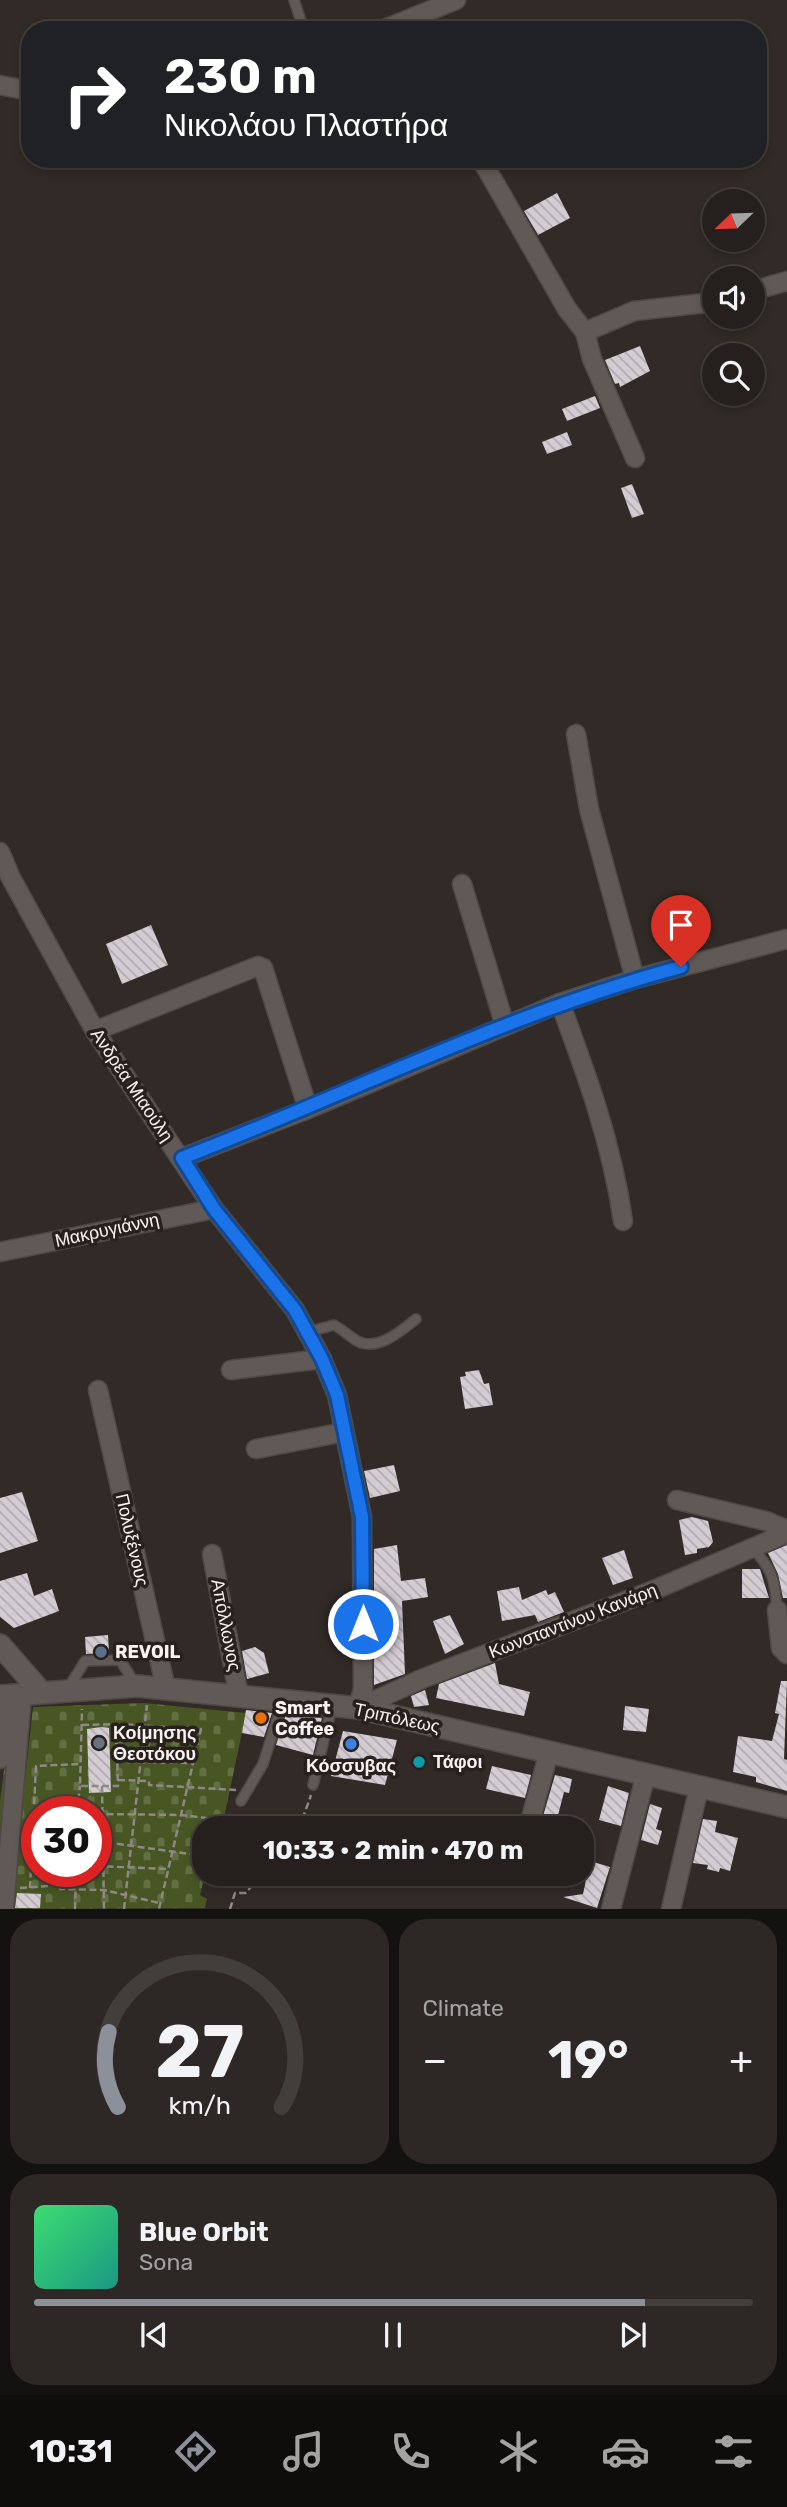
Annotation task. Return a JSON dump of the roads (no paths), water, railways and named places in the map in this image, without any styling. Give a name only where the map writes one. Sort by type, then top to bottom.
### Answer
[{"type":"main road","points":[[1,1649],[14,1693]]},
{"type":"main road","name":"Τριπόλεως","points":[[14,1693],[74,1696],[150,1691],[358,1707],[787,1807]]},
{"type":"street","points":[[418,21],[456,0]]},
{"type":"street","points":[[0,85],[21,89]]},
{"type":"street","points":[[486,168],[567,309],[584,332],[592,359],[635,458]]},
{"type":"street","points":[[765,287],[787,281]]},
{"type":"street","points":[[584,332],[634,311],[702,303]]},
{"type":"street","points":[[576,734],[589,808],[635,979]]},
{"type":"street","name":"Ανδρέα Μιαούλη","points":[[0,852],[11,878],[95,1031],[214,1209],[295,1310],[322,1359],[337,1395],[362,1517],[363,1689],[358,1707]]},
{"type":"street","points":[[462,884],[505,1026]]},
{"type":"street","points":[[182,1158],[308,1109],[560,1003],[635,979],[787,939]]},
{"type":"street","points":[[95,1031],[258,966],[263,968],[308,1109]]},
{"type":"street","points":[[560,1003],[598,1104],[615,1166],[623,1221]]},
{"type":"street","name":"Μακρυγιάννη","points":[[0,1252],[214,1209]]},
{"type":"street","points":[[231,1370],[322,1359]]},
{"type":"street","name":"Πολυξένους","points":[[99,1390],[150,1691]]},
{"type":"street","points":[[257,1449],[344,1432]]},
{"type":"street","points":[[677,1500],[757,1518],[787,1531]]},
{"type":"street","name":"Κωνσταντίνου Κανάρη","points":[[358,1707],[753,1548],[787,1531]]},
{"type":"street","name":"Απόλλωνος","points":[[212,1554],[239,1697]]},
{"type":"street","points":[[777,1610],[781,1648],[787,1654]]},
{"type":"street","points":[[0,1759],[14,1693]]},
{"type":"street","points":[[4,1909],[14,1693]]},
{"type":"street","points":[[532,1816],[549,1752]]},
{"type":"street","points":[[611,1909],[646,1774]]},
{"type":"street","points":[[671,1909],[699,1787]]},
{"type":"lane","points":[[294,0],[301,21]]},
{"type":"lane","points":[[308,1332],[334,1325],[358,1342],[375,1344],[398,1334],[416,1319]]},
{"type":"lane","points":[[753,1548],[770,1568],[775,1581],[777,1610]]},
{"type":"lane","points":[[241,1801],[263,1764],[283,1701]]},
{"type":"lane","points":[[313,1785],[333,1705]]},
{"type":"place","name":"REVOIL","points":[[101,1652]]},
{"type":"place","name":"Smart Coffee","points":[[261,1718]]},
{"type":"place","name":"Κοίμησης Θεοτόκου","points":[[99,1743]]},
{"type":"place","name":"Κόσσυβας","points":[[351,1744]]},
{"type":"place","name":"Τάφοι","points":[[419,1762]]}]
